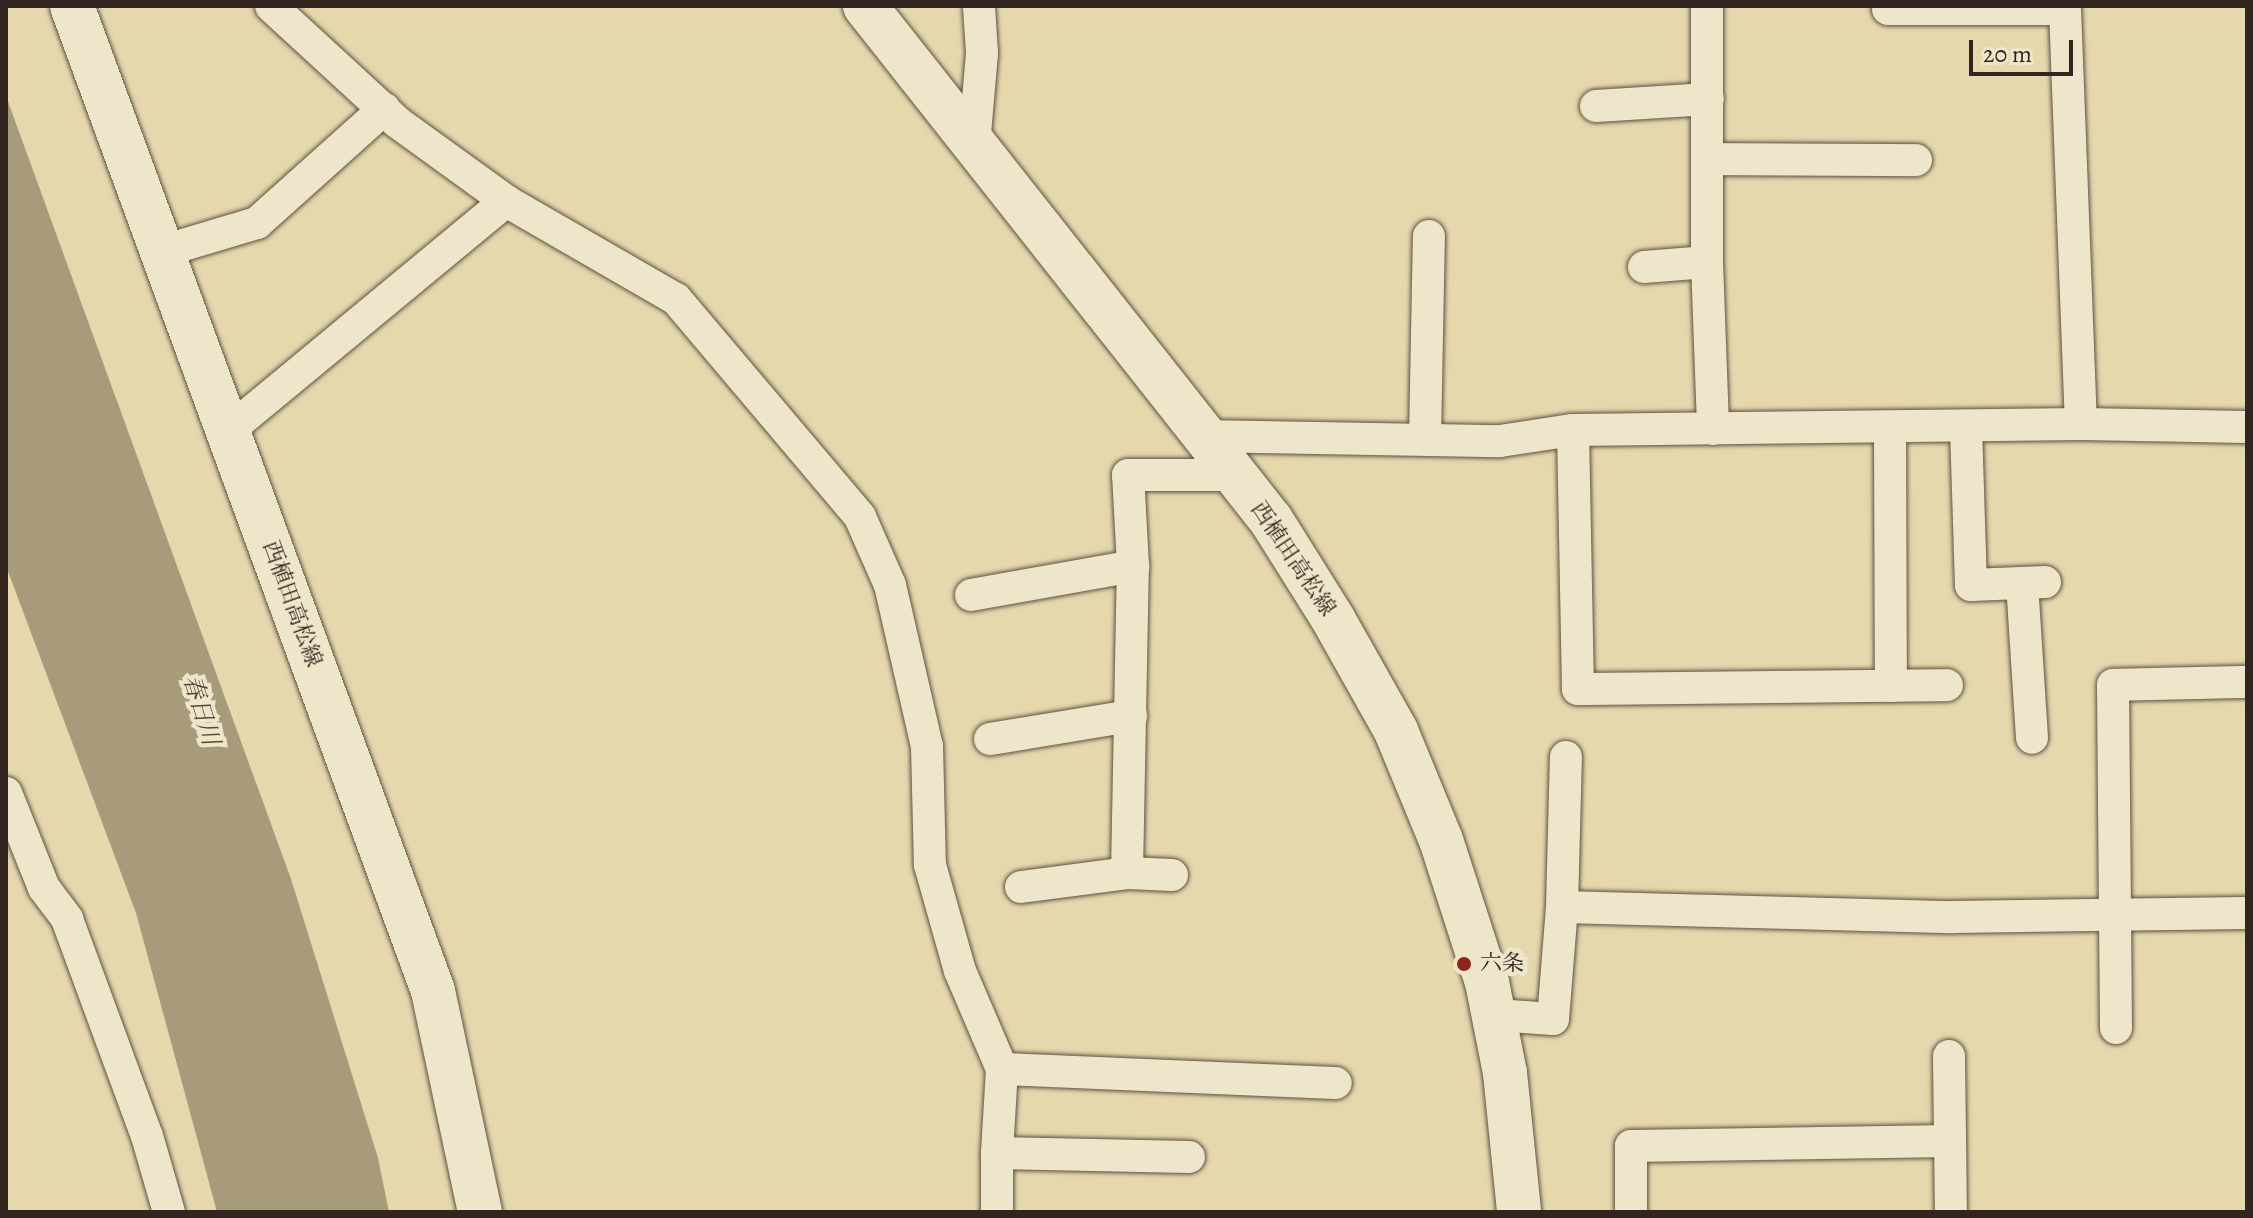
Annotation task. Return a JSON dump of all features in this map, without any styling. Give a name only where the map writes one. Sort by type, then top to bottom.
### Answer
[{"type":"main road","name":"西植田高松線","points":[[72,6],[433,991],[480,1212]]},
{"type":"main road","name":"西植田高松線","points":[[865,6],[1271,520],[1333,619],[1396,731],[1441,840],[1495,1015],[1505,1073],[1519,1212]]},
{"type":"street","points":[[271,6],[384,109],[506,201],[676,299],[860,517],[890,585],[927,746],[930,865],[960,971],[1002,1069],[997,1212]]},
{"type":"street","points":[[974,145],[982,53],[979,6]]},
{"type":"street","points":[[1707,6],[1707,262],[1713,429]]},
{"type":"street","points":[[1888,9],[2065,9],[2081,424]]},
{"type":"street","points":[[1596,106],[1708,99]]},
{"type":"street","points":[[163,251],[257,223],[384,109]]},
{"type":"street","points":[[1708,159],[1916,160]]},
{"type":"street","points":[[228,431],[506,201]]},
{"type":"street","points":[[1425,439],[1429,236]]},
{"type":"street","points":[[1644,267],[1707,262]]},
{"type":"street","points":[[1203,436],[1500,441],[1573,430],[2081,424],[2247,427]]},
{"type":"street","points":[[1966,427],[1971,585],[2034,582],[2032,738]]},
{"type":"street","points":[[1890,428],[1891,686]]},
{"type":"street","points":[[1573,430],[1578,689],[1947,685]]},
{"type":"street","points":[[1127,873],[1133,566],[1128,475],[1234,475]]},
{"type":"street","points":[[971,595],[1133,566]]},
{"type":"street","points":[[2116,1028],[2113,685],[2247,682]]},
{"type":"street","points":[[990,739],[1131,716]]},
{"type":"street","points":[[1495,1015],[1553,1019],[1562,907],[1566,757]]},
{"type":"street","points":[[6,793],[44,888],[67,919],[147,1136],[169,1212]]},
{"type":"street","points":[[1021,887],[1127,873],[1172,875]]},
{"type":"street","points":[[1562,907],[1953,917],[2247,913]]},
{"type":"street","points":[[1949,1056],[1951,1212]]},
{"type":"street","points":[[1002,1069],[1336,1083]]},
{"type":"street","points":[[1631,1212],[1631,1146],[1950,1141]]},
{"type":"street","points":[[997,1153],[1189,1157]]},
{"type":"water","name":"春日川","points":[[6,96],[291,879],[378,1158],[389,1212],[217,1212],[136,913],[6,566]]},
{"type":"place","name":"六条","points":[[1464,964]]}]
